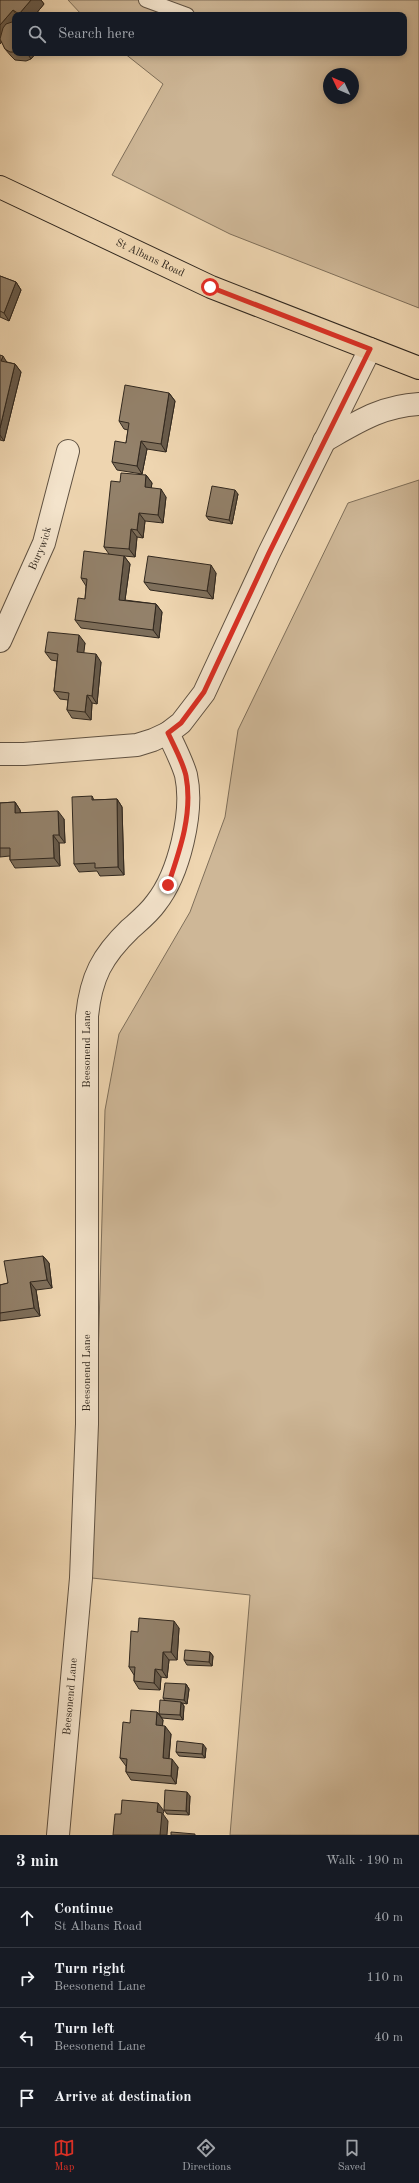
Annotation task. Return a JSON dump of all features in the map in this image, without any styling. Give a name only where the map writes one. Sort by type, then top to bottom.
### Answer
[{"type":"main road","name":"St Albans Road","points":[[0,187],[210,287],[419,368]]},
{"type":"street","points":[[0,754],[24,754],[136,745],[153,740],[168,733],[181,723],[204,692],[269,553],[370,349]]},
{"type":"street","points":[[324,441],[378,412],[398,405],[419,404]]},
{"type":"street","name":"Burywick","points":[[0,641],[44,543],[68,451]]},
{"type":"street","name":"Beesonend Lane","points":[[58,1835],[81,1578],[87,1424],[87,1016],[89,994],[98,969],[114,944],[156,904],[168,885],[178,856],[188,813],[188,794],[186,775],[168,733]]},
{"type":"lane","points":[[146,0],[179,12]]},
{"type":"shaded area","points":[[68,0],[419,0],[419,308],[230,234],[112,175],[163,84],[128,56],[407,56],[407,12],[79,12]]},
{"type":"shaded area","points":[[419,480],[419,1835],[230,1835],[250,1595],[92,1578],[105,1110],[119,1034],[190,912],[225,817],[238,730],[348,503]]},
{"type":"building","points":[[0,0],[31,0],[21,12],[13,10],[0,25]]},
{"type":"building","points":[[12,22],[12,52],[5,49],[0,39],[3,28],[6,24]]},
{"type":"building","points":[[0,276],[16,282],[4,313],[0,311]]},
{"type":"building","points":[[0,355],[3,356],[1,361],[15,364],[0,428]]},
{"type":"building","points":[[125,385],[169,393],[161,444],[141,441],[137,466],[112,462],[115,441],[126,443],[129,423],[119,421]]},
{"type":"building","points":[[121,473],[146,475],[145,487],[161,489],[158,515],[139,513],[137,530],[131,529],[129,549],[104,547],[111,481],[120,482]]},
{"type":"building","points":[[212,486],[235,490],[229,520],[206,516]]},
{"type":"building","points":[[84,551],[124,556],[119,600],[156,604],[153,630],[75,620],[78,598],[85,599],[87,579],[81,578]]},
{"type":"building","points":[[148,556],[211,565],[207,591],[144,582]]},
{"type":"building","points":[[48,632],[79,635],[77,652],[96,654],[92,696],[87,695],[85,712],[67,710],[69,693],[54,691],[58,654],[45,652]]},
{"type":"building","points":[[92,796],[92,800],[117,799],[118,867],[95,868],[95,863],[74,864],[72,797]]},
{"type":"building","points":[[15,802],[15,813],[58,811],[59,835],[53,835],[54,858],[10,860],[10,848],[0,848],[0,803]]},
{"type":"building","points":[[43,1256],[47,1280],[30,1282],[34,1308],[0,1313],[0,1285],[8,1283],[4,1261]]},
{"type":"building","points":[[139,1618],[174,1621],[171,1652],[163,1652],[162,1670],[155,1669],[154,1683],[134,1681],[135,1667],[129,1667],[131,1631],[138,1632]]},
{"type":"building","points":[[185,1650],[210,1652],[209,1662],[184,1660]]},
{"type":"building","points":[[165,1683],[186,1684],[184,1700],[163,1698]]},
{"type":"building","points":[[160,1700],[181,1702],[180,1715],[159,1714]]},
{"type":"building","points":[[131,1710],[157,1712],[156,1725],[165,1726],[163,1758],[172,1759],[171,1776],[126,1772],[127,1759],[120,1758],[123,1722],[130,1723]]},
{"type":"building","points":[[177,1741],[203,1744],[202,1754],[176,1752]]},
{"type":"building","points":[[165,1790],[187,1792],[186,1811],[164,1810]]},
{"type":"building","points":[[122,1800],[158,1803],[157,1812],[162,1813],[160,1835],[113,1835],[115,1814],[121,1814]]},
{"type":"building","points":[[171,1832],[195,1834],[195,1835],[171,1835]]},
{"type":"route","points":[[168,885],[178,856],[188,813],[188,794],[186,775],[168,733],[181,723],[191,712],[204,692],[269,553],[370,349],[210,287]]}]
